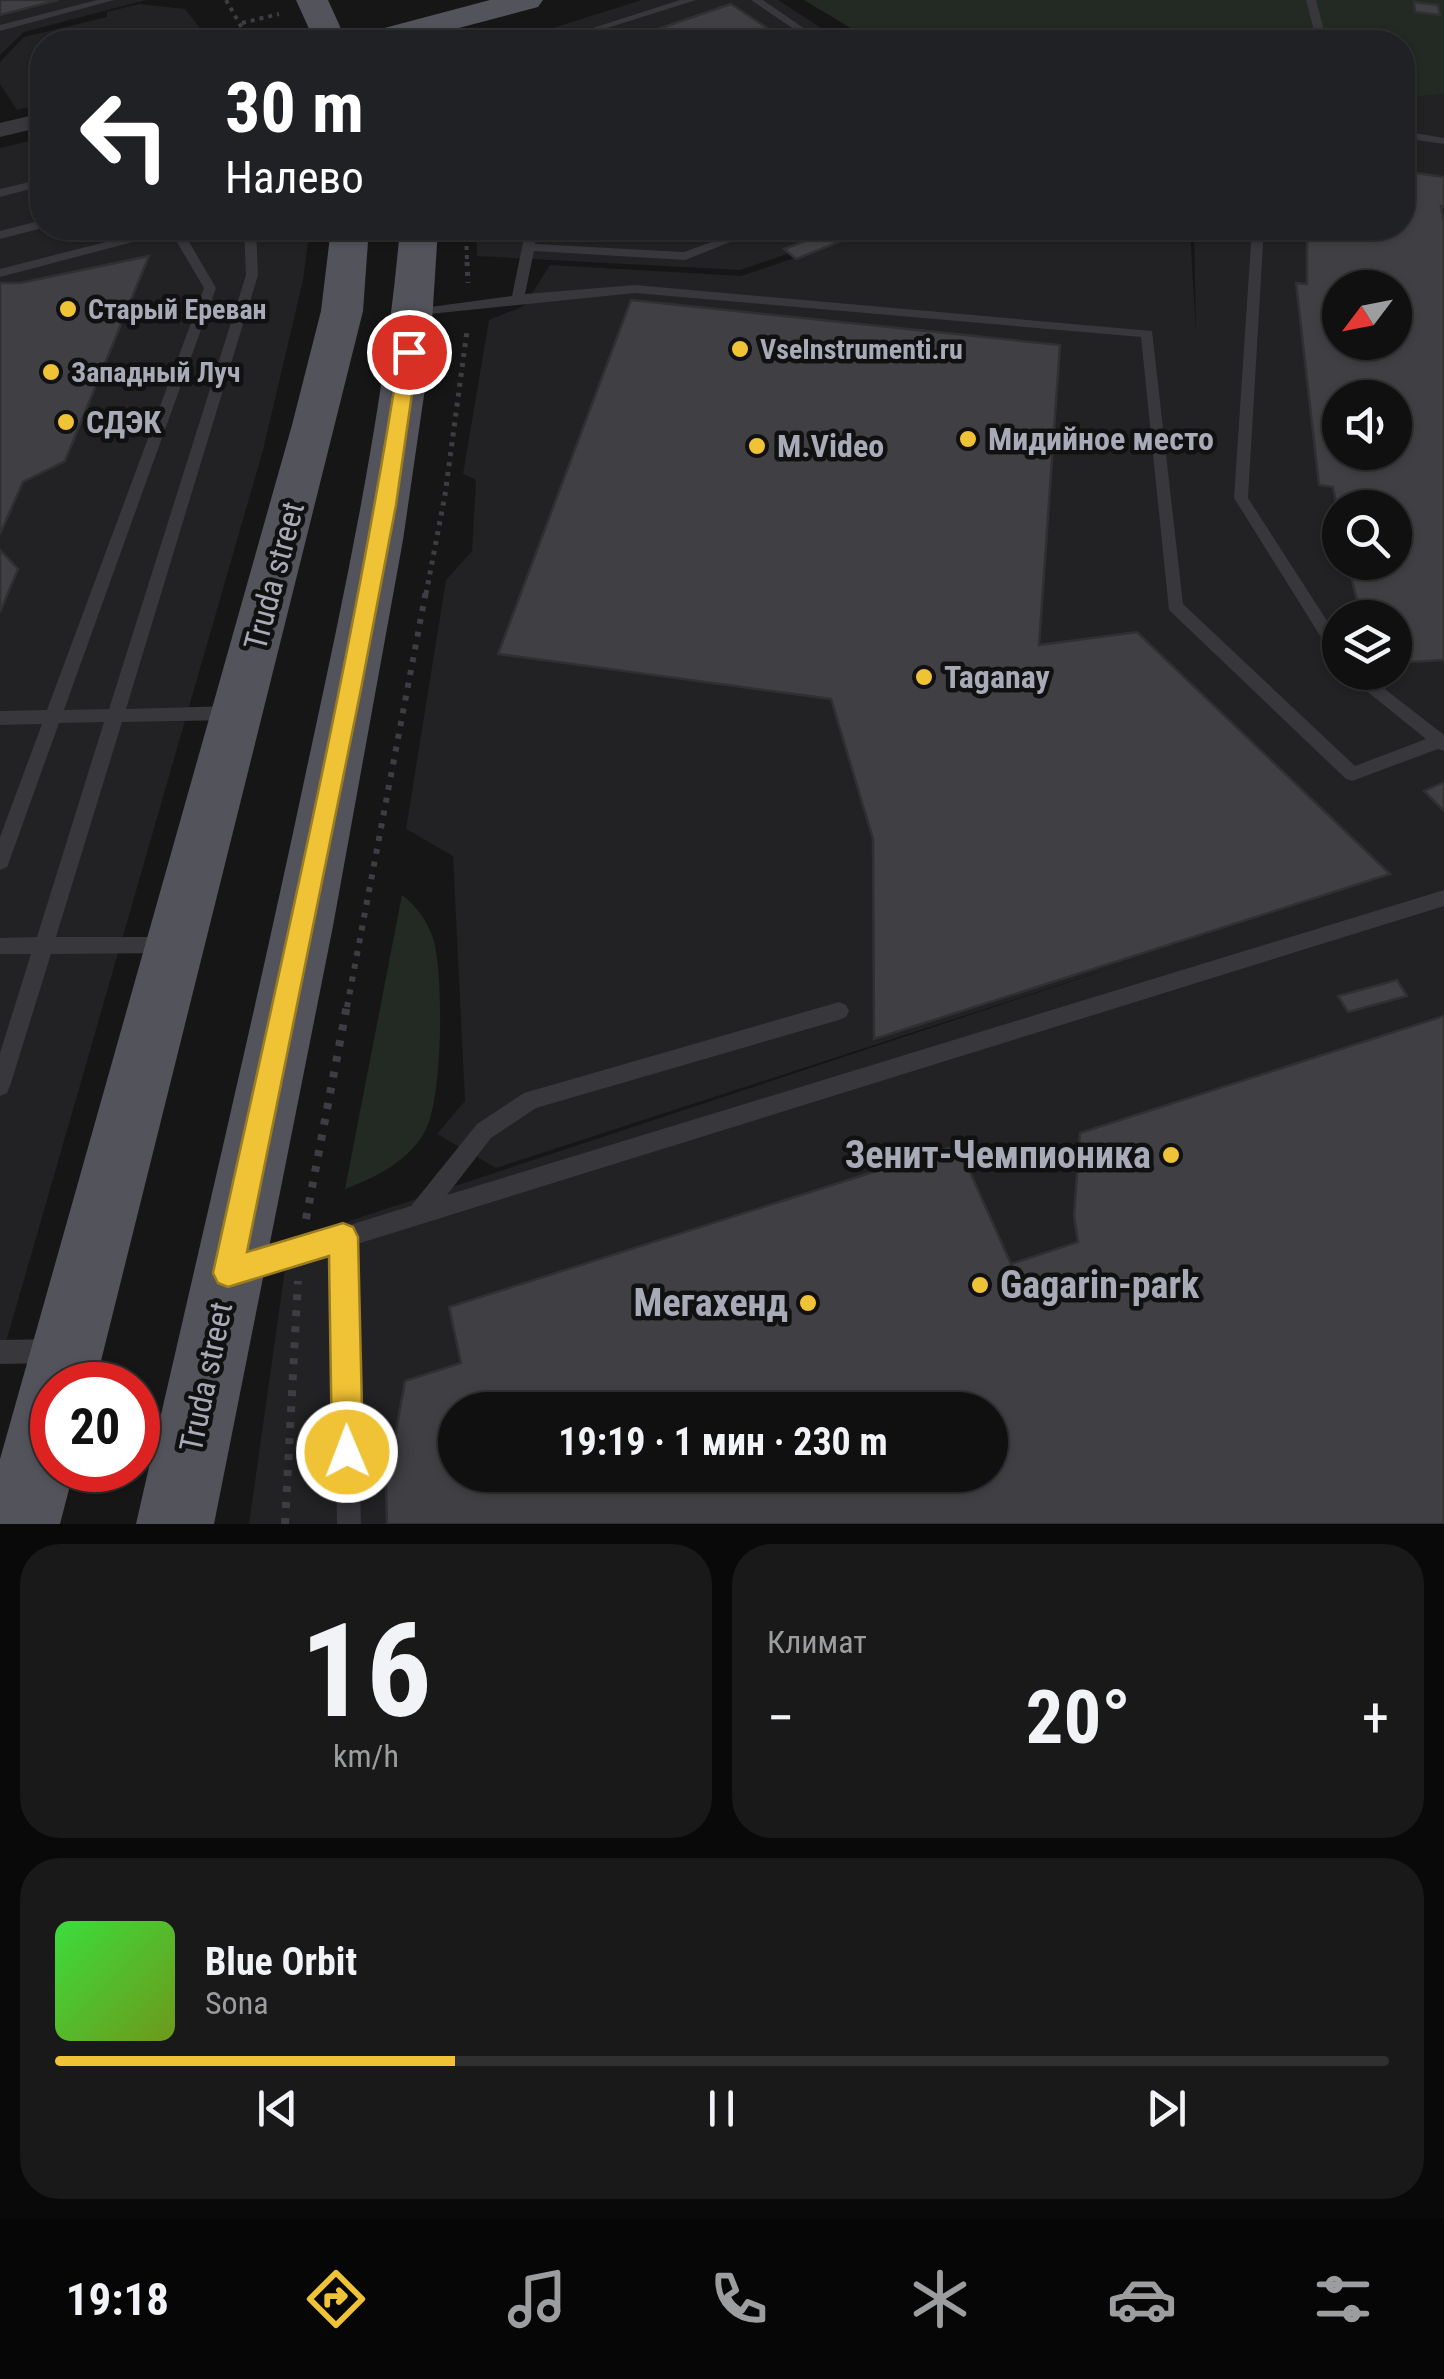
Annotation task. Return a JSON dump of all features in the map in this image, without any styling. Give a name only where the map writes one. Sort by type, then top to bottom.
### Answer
[{"type":"main road","points":[[385,30],[453,0]]},
{"type":"main road","points":[[389,30],[527,0]]},
{"type":"main road","points":[[303,5],[322,30]]},
{"type":"main road","name":"Truda street","points":[[64,1362],[342,311],[349,240]]},
{"type":"main road","name":"Truda street","points":[[176,1524],[379,544],[415,313],[418,240]]},
{"type":"main road","name":"Truda street","points":[[21,1524],[30,1490]]},
{"type":"street","points":[[0,130],[30,123]]},
{"type":"lane","points":[[0,28],[109,0]]},
{"type":"lane","points":[[593,30],[691,0]]},
{"type":"lane","points":[[756,0],[801,30]]},
{"type":"lane","points":[[1311,0],[1319,30]]},
{"type":"lane","points":[[1415,136],[1444,141]]},
{"type":"lane","points":[[0,193],[30,185]]},
{"type":"lane","points":[[0,235],[30,227]]},
{"type":"lane","points":[[0,273],[128,240]]},
{"type":"lane","points":[[0,862],[210,288],[181,240]]},
{"type":"lane","points":[[0,1086],[252,275],[251,240]]},
{"type":"lane","points":[[518,299],[531,240]]},
{"type":"lane","points":[[530,247],[685,256],[728,240]]},
{"type":"lane","points":[[1257,240],[1242,498],[1322,625]]},
{"type":"lane","points":[[415,313],[635,289],[1147,334],[1176,606],[1352,774],[1442,743]]},
{"type":"lane","points":[[1375,690],[1442,743]]},
{"type":"lane","points":[[0,718],[238,713]]},
{"type":"lane","points":[[228,1273],[1444,898]]},
{"type":"lane","points":[[0,946],[176,945]]},
{"type":"lane","points":[[418,1216],[484,1130],[531,1100],[839,1011]]},
{"type":"lane","points":[[343,1237],[349,1524]]},
{"type":"lane","points":[[0,1352],[30,1367]]},
{"type":"path","points":[[226,0],[245,30]]},
{"type":"path","points":[[242,23],[303,5]]},
{"type":"path","points":[[284,1524],[300,1251],[445,495],[468,306],[466,240]]},
{"type":"shaded area","points":[[0,0],[146,0],[24,32],[0,55]]},
{"type":"shaded area","points":[[642,0],[778,0],[824,30],[546,30]]},
{"type":"shaded area","points":[[804,0],[1444,0],[1444,94],[1415,97],[1415,30],[854,30]]},
{"type":"shaded area","points":[[139,4],[185,9],[202,30],[53,30],[107,17],[107,12]]},
{"type":"shaded area","points":[[30,36],[30,107],[17,110],[0,84],[0,62]]},
{"type":"shaded area","points":[[1444,94],[1444,1524],[249,1524],[289,1241],[1154,954],[496,1168],[437,1134],[465,1101],[453,856],[406,829],[446,580],[472,551],[476,480],[463,474],[489,320],[524,306],[550,265],[741,276],[848,240],[1191,240],[1196,332],[1194,240],[1415,240],[1415,97]]},
{"type":"shaded area","points":[[30,141],[30,240],[308,240],[303,280],[263,450],[0,1363],[0,148]]},
{"type":"shaded area","points":[[476,240],[828,240],[740,270],[477,256]]},
{"type":"shaded area","points":[[402,895],[425,920],[437,955],[440,1036],[431,1115],[418,1142],[400,1160],[345,1189]]},
{"type":"building","points":[[0,0],[58,0],[0,15]]},
{"type":"building","points":[[1414,2],[1438,5],[1440,15],[1415,12]]},
{"type":"building","points":[[731,4],[770,30],[655,30]]},
{"type":"building","points":[[1415,173],[1444,177],[1444,660],[1412,662],[1412,600],[1356,597],[1352,580],[1412,580],[1412,490],[1334,490],[1319,485],[1296,283],[1307,284],[1307,240],[1415,240]]},
{"type":"building","points":[[808,240],[844,240],[796,259],[784,249]]},
{"type":"building","name":"Западный Луч","points":[[149,256],[65,461],[23,482],[0,534],[0,283],[20,283]]},
{"type":"building","name":"Taganay","points":[[631,300],[1060,345],[1039,645],[1137,632],[1390,874],[874,1039],[873,839],[831,699],[498,654]]},
{"type":"building","points":[[0,550],[18,569],[0,612]]},
{"type":"building","points":[[1444,782],[1444,811],[1424,791]]},
{"type":"building","points":[[1397,980],[1407,996],[1348,1012],[1338,996]]},
{"type":"building","name":"Gagarin-park","points":[[1444,1016],[1444,1524],[387,1524],[386,1487],[405,1381],[461,1363],[449,1307],[958,1145],[1011,1264],[1078,1242],[1074,1216],[1080,1133]]},
{"type":"place","name":"Старый Ереван","points":[[68,309]]},
{"type":"place","name":"VseInstrumenti.ru","points":[[740,349]]},
{"type":"place","name":"Западный Луч","points":[[51,372]]},
{"type":"place","name":"СДЭК","points":[[66,422]]},
{"type":"place","name":"Мидийное место","points":[[968,439]]},
{"type":"place","name":"M.Video","points":[[757,446]]},
{"type":"place","name":"Taganay","points":[[924,677]]},
{"type":"place","name":"Зенит-Чемпионика","points":[[1171,1155]]},
{"type":"place","name":"Gagarin-park","points":[[980,1285]]},
{"type":"place","name":"Мегахенд","points":[[808,1303]]},
{"type":"route","points":[[347,1452],[343,1237],[228,1273],[329,800],[386,505],[409,352]]}]
